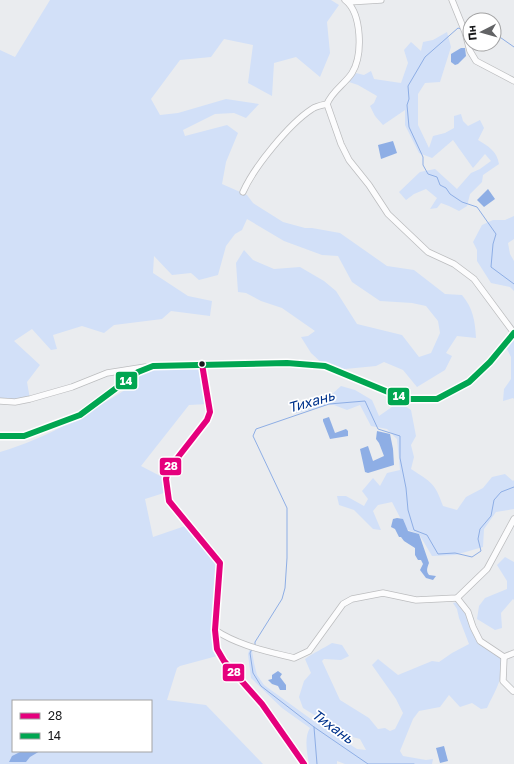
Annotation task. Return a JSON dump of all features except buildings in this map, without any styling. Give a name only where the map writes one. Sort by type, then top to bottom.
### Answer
[{"type":"main road","points":[[0,436],[24,436],[80,415],[138,372],[153,366],[287,363],[325,366],[405,399],[437,398],[469,382],[490,362],[514,333]]},
{"type":"street","points":[[346,1],[381,0]]},
{"type":"street","points":[[452,0],[465,32],[470,51],[476,61],[514,81]]},
{"type":"street","points":[[243,192],[247,182],[260,162],[292,125],[313,108],[326,104],[329,98],[352,72],[358,58],[360,46],[355,12],[346,1]]},
{"type":"street","points":[[326,104],[341,144],[349,160],[388,214],[428,252],[454,264],[474,279],[514,333]]},
{"type":"street","points":[[202,364],[210,412],[207,420],[168,470],[166,479],[169,501],[220,562],[216,630],[217,649],[224,662],[262,704],[304,764]]},
{"type":"street","points":[[0,401],[15,402],[30,399],[72,387],[107,373],[153,366]]},
{"type":"street","points":[[216,630],[245,646],[294,658],[309,651],[343,604],[352,599],[383,593],[416,600],[457,598],[487,569],[514,519]]},
{"type":"street","points":[[457,598],[468,612],[480,641],[504,658]]},
{"type":"street","points":[[504,658],[514,653]]},
{"type":"street","points":[[504,658],[503,681],[513,691]]},
{"type":"shaded area","points":[[50,0],[331,0],[339,5],[327,22],[330,53],[320,77],[296,57],[274,63],[272,96],[248,83],[253,45],[224,39],[211,57],[180,60],[151,99],[160,115],[178,113],[226,99],[259,104],[246,118],[234,113],[215,114],[183,130],[185,136],[227,125],[238,133],[226,162],[222,184],[247,195],[253,203],[283,222],[305,228],[340,233],[387,266],[414,270],[445,294],[462,295],[469,305],[473,315],[476,338],[457,336],[446,353],[452,356],[445,370],[417,387],[403,370],[384,362],[376,366],[335,370],[325,366],[311,353],[301,337],[308,336],[315,331],[282,308],[261,301],[246,293],[238,292],[236,263],[244,250],[253,260],[274,269],[300,267],[324,281],[336,291],[357,324],[402,335],[419,357],[431,353],[440,333],[438,321],[426,306],[412,303],[380,301],[352,282],[338,256],[322,255],[284,241],[247,219],[242,230],[235,234],[226,246],[218,275],[199,280],[191,273],[172,275],[154,256],[153,273],[188,296],[212,301],[210,316],[171,311],[162,319],[114,325],[104,333],[82,326],[53,335],[57,349],[51,350],[32,329],[14,341],[40,365],[27,382],[30,399],[0,401],[0,50],[15,57]]},
{"type":"shaded area","points":[[447,32],[451,47],[440,82],[425,83],[418,94],[418,125],[429,148],[433,136],[445,133],[454,128],[454,116],[461,114],[463,121],[468,126],[480,120],[484,128],[478,140],[494,152],[499,164],[483,175],[482,182],[470,194],[467,206],[459,211],[441,203],[437,208],[430,209],[437,198],[426,189],[414,194],[406,200],[399,192],[420,172],[435,169],[457,189],[471,173],[480,169],[491,161],[485,154],[473,168],[453,140],[432,158],[419,153],[405,125],[405,110],[383,125],[375,116],[370,106],[374,103],[377,96],[358,85],[349,82],[356,73],[364,75],[371,71],[374,79],[401,83],[408,63],[404,50],[411,42],[421,51],[423,42],[433,40]]},
{"type":"shaded area","points":[[514,216],[514,239],[508,243],[510,254],[514,261],[514,291],[510,287],[491,283],[477,261],[477,250],[473,242],[482,225],[493,220],[505,220]]},
{"type":"shaded area","points":[[514,338],[514,399],[503,401],[504,389],[511,379],[511,357],[506,347]]},
{"type":"shaded area","points":[[202,364],[208,404],[189,405],[141,466],[166,479],[167,492],[145,499],[153,537],[188,525],[220,563],[217,604],[217,656],[177,668],[167,700],[206,705],[263,764],[0,764],[0,452],[36,439],[87,413],[136,383],[138,372],[153,366]]},
{"type":"shaded area","points":[[341,386],[355,390],[372,400],[379,416],[399,402],[411,410],[416,436],[411,445],[414,457],[411,469],[432,484],[443,506],[457,510],[466,497],[483,488],[492,477],[505,474],[513,481],[514,480],[514,509],[496,512],[484,529],[483,547],[455,555],[432,556],[419,534],[406,529],[392,502],[378,505],[373,511],[381,530],[373,529],[354,510],[339,505],[337,496],[346,496],[364,506],[368,499],[362,491],[373,478],[380,486],[387,473],[400,470],[397,439],[387,429],[371,426],[360,405],[347,410],[334,405],[329,405],[296,413],[295,407],[330,396]]},
{"type":"shaded area","points":[[505,557],[514,562],[514,600],[513,599],[501,613],[502,628],[495,630],[477,619],[479,606],[485,598],[507,589],[507,581],[497,565]]},
{"type":"shaded area","points":[[458,602],[465,611],[474,618],[471,628],[490,650],[500,656],[502,670],[499,683],[487,708],[481,709],[472,703],[460,707],[449,695],[440,707],[419,711],[413,719],[400,751],[403,756],[426,760],[433,759],[432,764],[345,764],[337,761],[337,764],[309,764],[307,736],[310,728],[282,708],[251,678],[248,654],[250,648],[257,675],[264,685],[315,722],[357,749],[366,750],[360,739],[345,735],[336,727],[303,708],[299,697],[304,681],[311,673],[305,659],[332,643],[342,645],[349,656],[341,660],[324,659],[322,661],[340,700],[369,718],[378,729],[385,728],[390,731],[395,729],[403,713],[396,699],[372,665],[378,659],[398,675],[432,661],[439,662],[469,644],[457,609],[453,603]]},
{"type":"water","points":[[462,48],[462,52],[466,52],[466,56],[455,65],[451,62],[451,54]]},
{"type":"water","points":[[393,141],[397,153],[381,159],[378,145]]},
{"type":"water","points":[[488,189],[495,199],[484,207],[477,200]]},
{"type":"water","points":[[329,417],[335,433],[346,429],[348,431],[348,436],[330,439],[323,421],[323,419]]},
{"type":"water","points":[[377,431],[390,434],[394,465],[368,473],[365,472],[360,449],[368,446],[373,461],[384,456],[376,439]]},
{"type":"water","points":[[393,519],[403,519],[408,531],[419,534],[429,563],[427,572],[429,575],[436,576],[433,580],[426,578],[420,570],[423,564],[415,555],[415,548],[399,537],[395,529],[391,527]]},
{"type":"water","points":[[278,671],[282,674],[280,677],[286,685],[286,690],[280,690],[278,686],[272,684],[268,680],[272,679],[272,675]]},
{"type":"water","points":[[444,746],[448,761],[440,763],[436,748]]},
{"type":"water","points":[[20,752],[38,752],[30,757],[26,762],[9,762],[12,756]]},
{"type":"waterway","name":"Тихань","points":[[461,29],[458,28],[425,57],[408,86],[409,99],[407,105],[409,127],[423,157],[423,165],[428,174],[437,177],[440,185],[446,188],[450,194],[462,202],[477,207],[496,234],[493,244],[491,267],[514,284]]},
{"type":"waterway","name":"Тихань","points":[[502,39],[514,47]]},
{"type":"waterway","name":"Тихань","points":[[255,645],[255,642],[282,599],[285,588],[287,558],[287,508],[253,436],[256,429],[329,404],[365,401],[378,429],[400,436],[400,458],[406,488],[408,510],[414,530],[427,535],[438,554],[455,553],[472,557],[481,551],[478,539],[480,529],[491,516],[494,500],[501,492],[514,487]]},
{"type":"waterway","name":"Тихань","points":[[252,649],[250,653],[253,673],[261,686],[314,727],[368,764],[414,764]]},
{"type":"waterway","points":[[314,727],[317,764]]},
{"type":"transit line","name":"14","points":[[0,436],[24,436],[80,415],[138,372],[153,366],[287,363],[325,366],[405,399],[437,399],[469,382],[490,362],[514,333]]},
{"type":"transit line","name":"28","points":[[202,364],[210,412],[207,420],[168,470],[166,479],[169,501],[220,563],[215,630],[217,649],[224,661],[262,704],[304,764]]}]
